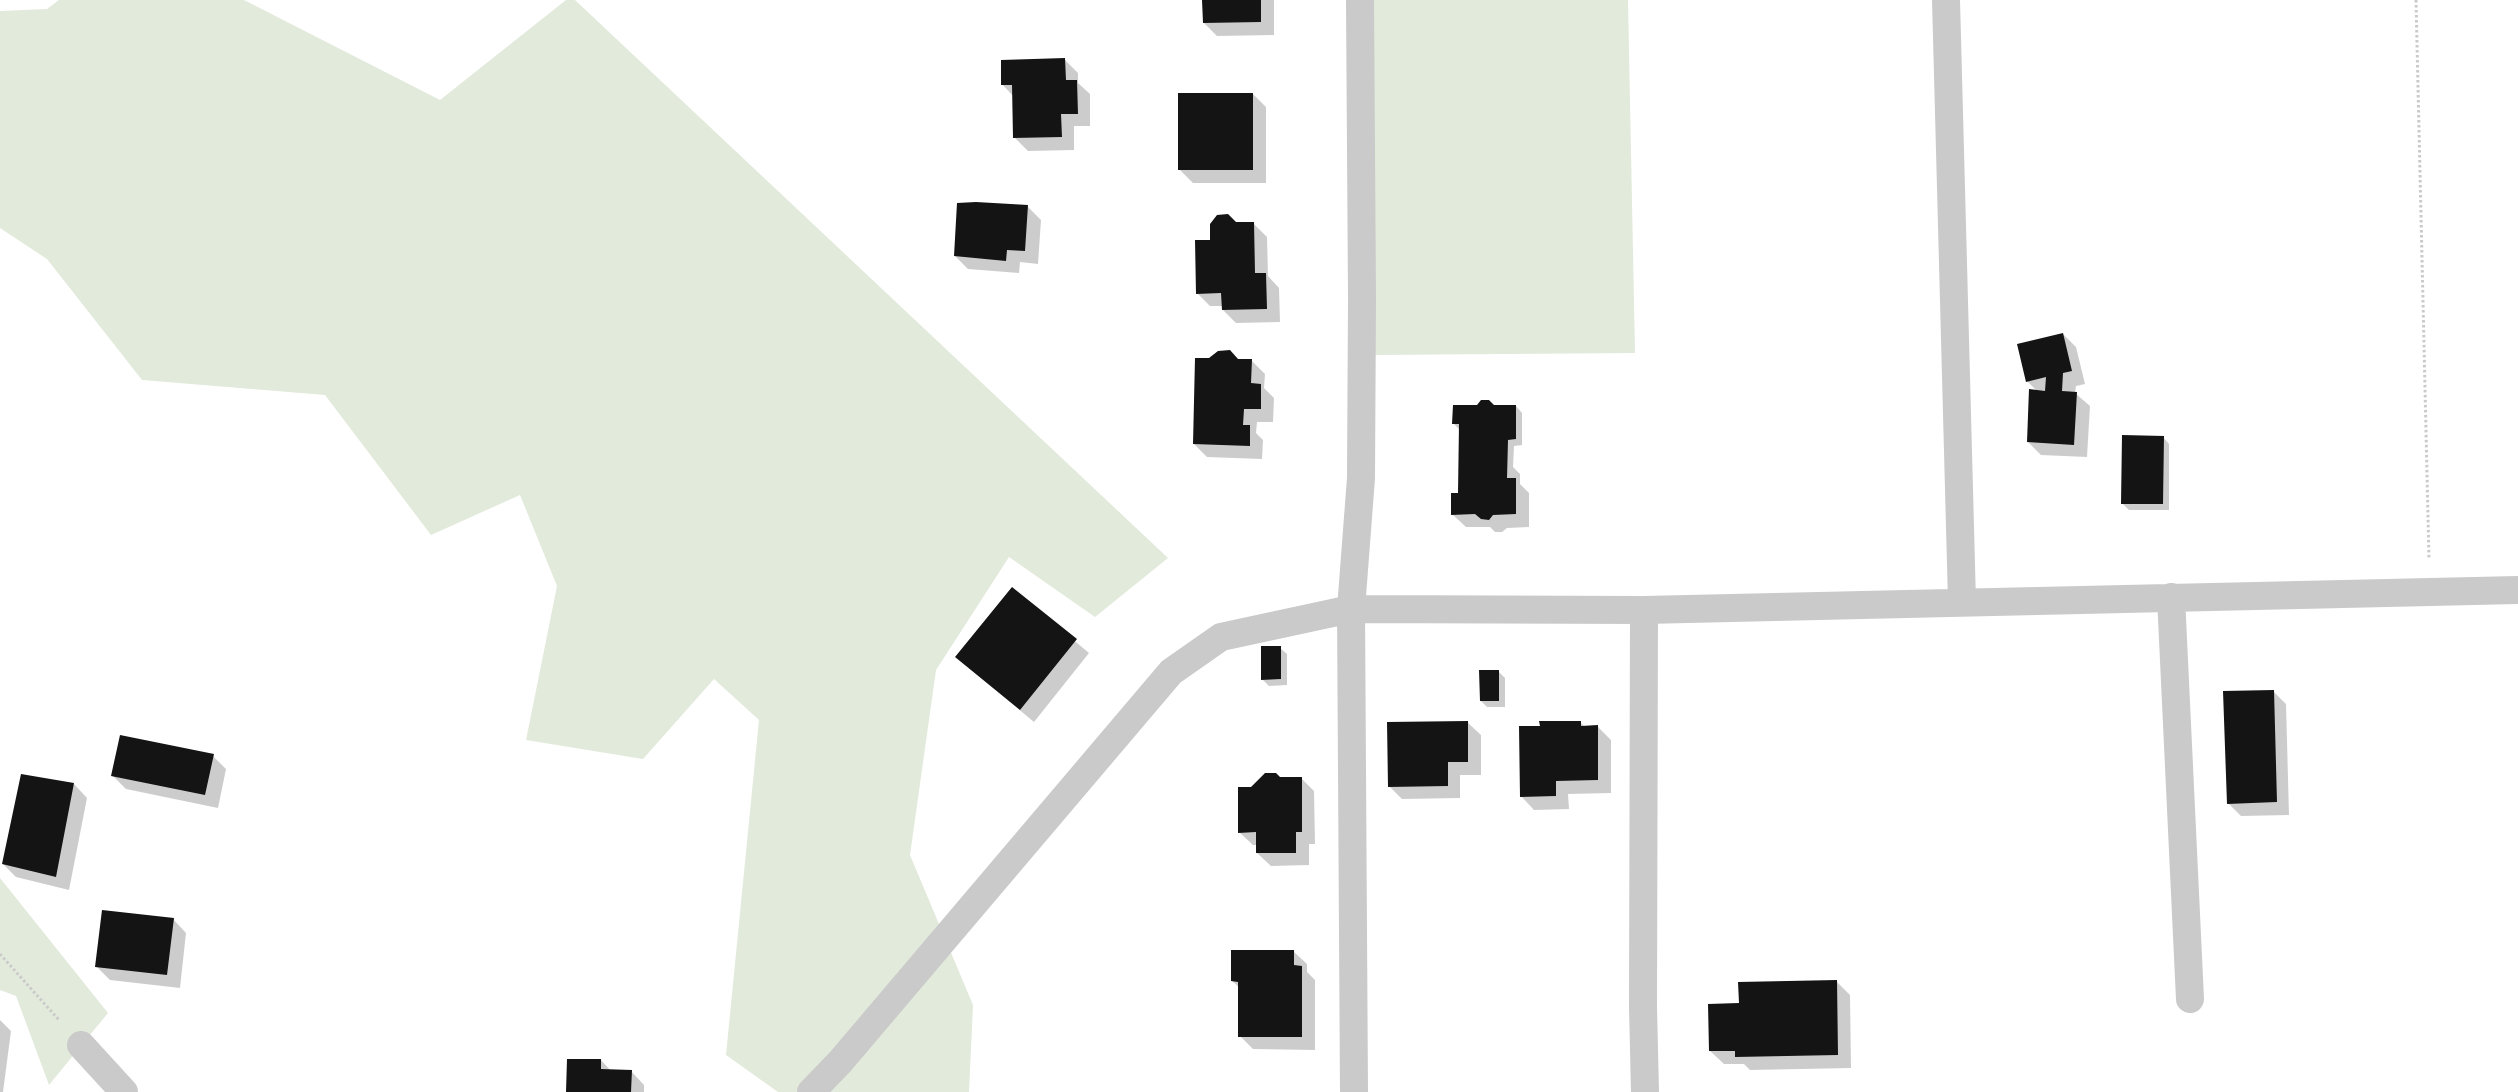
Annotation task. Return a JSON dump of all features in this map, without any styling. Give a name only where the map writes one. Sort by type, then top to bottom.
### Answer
[{"type":"street","points":[[1354,1092],[1351,609],[1360,478],[1362,298],[1360,0]]},
{"type":"street","points":[[1946,0],[1962,602]]},
{"type":"street","points":[[811,1092],[840,1062],[1171,672],[1222,638],[1351,609],[1644,610],[2430,590],[2518,590]]},
{"type":"street","points":[[2171,597],[2190,999]]},
{"type":"street","points":[[1644,610],[1643,1007],[1645,1092]]},
{"type":"street","points":[[81,1045],[124,1092]]},
{"type":"path","points":[[2416,0],[2430,590]]},
{"type":"path","points":[[0,954],[81,1045]]},
{"type":"green space","points":[[59,0],[244,0],[440,100],[566,0],[575,0],[1168,558],[1095,617],[1009,557],[936,670],[910,855],[973,1005],[969,1092],[778,1092],[726,1055],[759,720],[714,679],[643,759],[526,740],[557,586],[520,495],[431,535],[325,395],[142,380],[47,259],[0,228],[0,11],[47,9]]},
{"type":"green space","points":[[1367,0],[1628,0],[1635,353],[1372,355]]},
{"type":"green space","points":[[0,878],[108,1013],[49,1085],[16,996],[0,990]]},
{"type":"building","points":[[1202,0],[1261,0],[1261,22],[1203,23]]},
{"type":"building","points":[[1065,58],[1066,80],[1077,80],[1078,114],[1061,114],[1062,137],[1013,138],[1012,85],[1001,85],[1001,60]]},
{"type":"building","points":[[1178,93],[1253,93],[1253,170],[1178,170]]},
{"type":"building","points":[[976,202],[1028,205],[1025,251],[1007,250],[1006,261],[954,256],[957,203]]},
{"type":"building","points":[[1228,214],[1236,222],[1254,222],[1255,273],[1266,273],[1267,309],[1222,310],[1221,293],[1196,294],[1195,240],[1210,240],[1210,224],[1217,215]]},
{"type":"building","points":[[2063,333],[2072,371],[2063,373],[2062,391],[2077,392],[2074,445],[2027,442],[2029,389],[2045,391],[2046,377],[2026,382],[2017,344]]},
{"type":"building","points":[[1230,350],[1238,359],[1252,359],[1251,383],[1261,384],[1261,409],[1244,409],[1243,425],[1250,425],[1250,446],[1193,444],[1195,358],[1209,358],[1218,351]]},
{"type":"building","points":[[1481,400],[1489,400],[1494,405],[1516,405],[1516,439],[1508,440],[1507,478],[1516,478],[1516,514],[1493,515],[1489,520],[1481,519],[1475,514],[1451,515],[1451,493],[1458,493],[1459,424],[1452,424],[1453,405],[1477,405]]},
{"type":"building","points":[[2122,435],[2164,436],[2163,504],[2121,504]]},
{"type":"building","points":[[1012,587],[1077,639],[1020,710],[955,657]]},
{"type":"building","points":[[1261,646],[1281,646],[1281,679],[1261,680]]},
{"type":"building","points":[[1479,670],[1499,670],[1499,701],[1480,701]]},
{"type":"building","points":[[2274,690],[2277,802],[2227,804],[2223,691]]},
{"type":"building","points":[[1468,721],[1468,762],[1448,762],[1448,786],[1388,787],[1387,722]]},
{"type":"building","points":[[1539,721],[1581,721],[1581,726],[1598,725],[1598,780],[1556,781],[1556,796],[1520,797],[1519,726],[1540,726]]},
{"type":"building","points":[[120,735],[214,754],[205,795],[111,776]]},
{"type":"building","points":[[1265,773],[1276,773],[1280,777],[1302,777],[1302,832],[1296,832],[1296,853],[1256,853],[1256,832],[1238,833],[1238,787],[1251,787]]},
{"type":"building","points":[[21,774],[74,783],[56,877],[2,864]]},
{"type":"building","points":[[102,910],[174,918],[167,975],[95,967]]},
{"type":"building","points":[[1231,950],[1294,950],[1294,965],[1302,966],[1302,1037],[1238,1037],[1238,982],[1231,981]]},
{"type":"building","points":[[1837,980],[1838,1055],[1735,1057],[1735,1051],[1709,1051],[1708,1004],[1739,1003],[1738,982]]},
{"type":"building","points":[[567,1059],[601,1059],[601,1069],[632,1070],[631,1092],[566,1092]]}]
